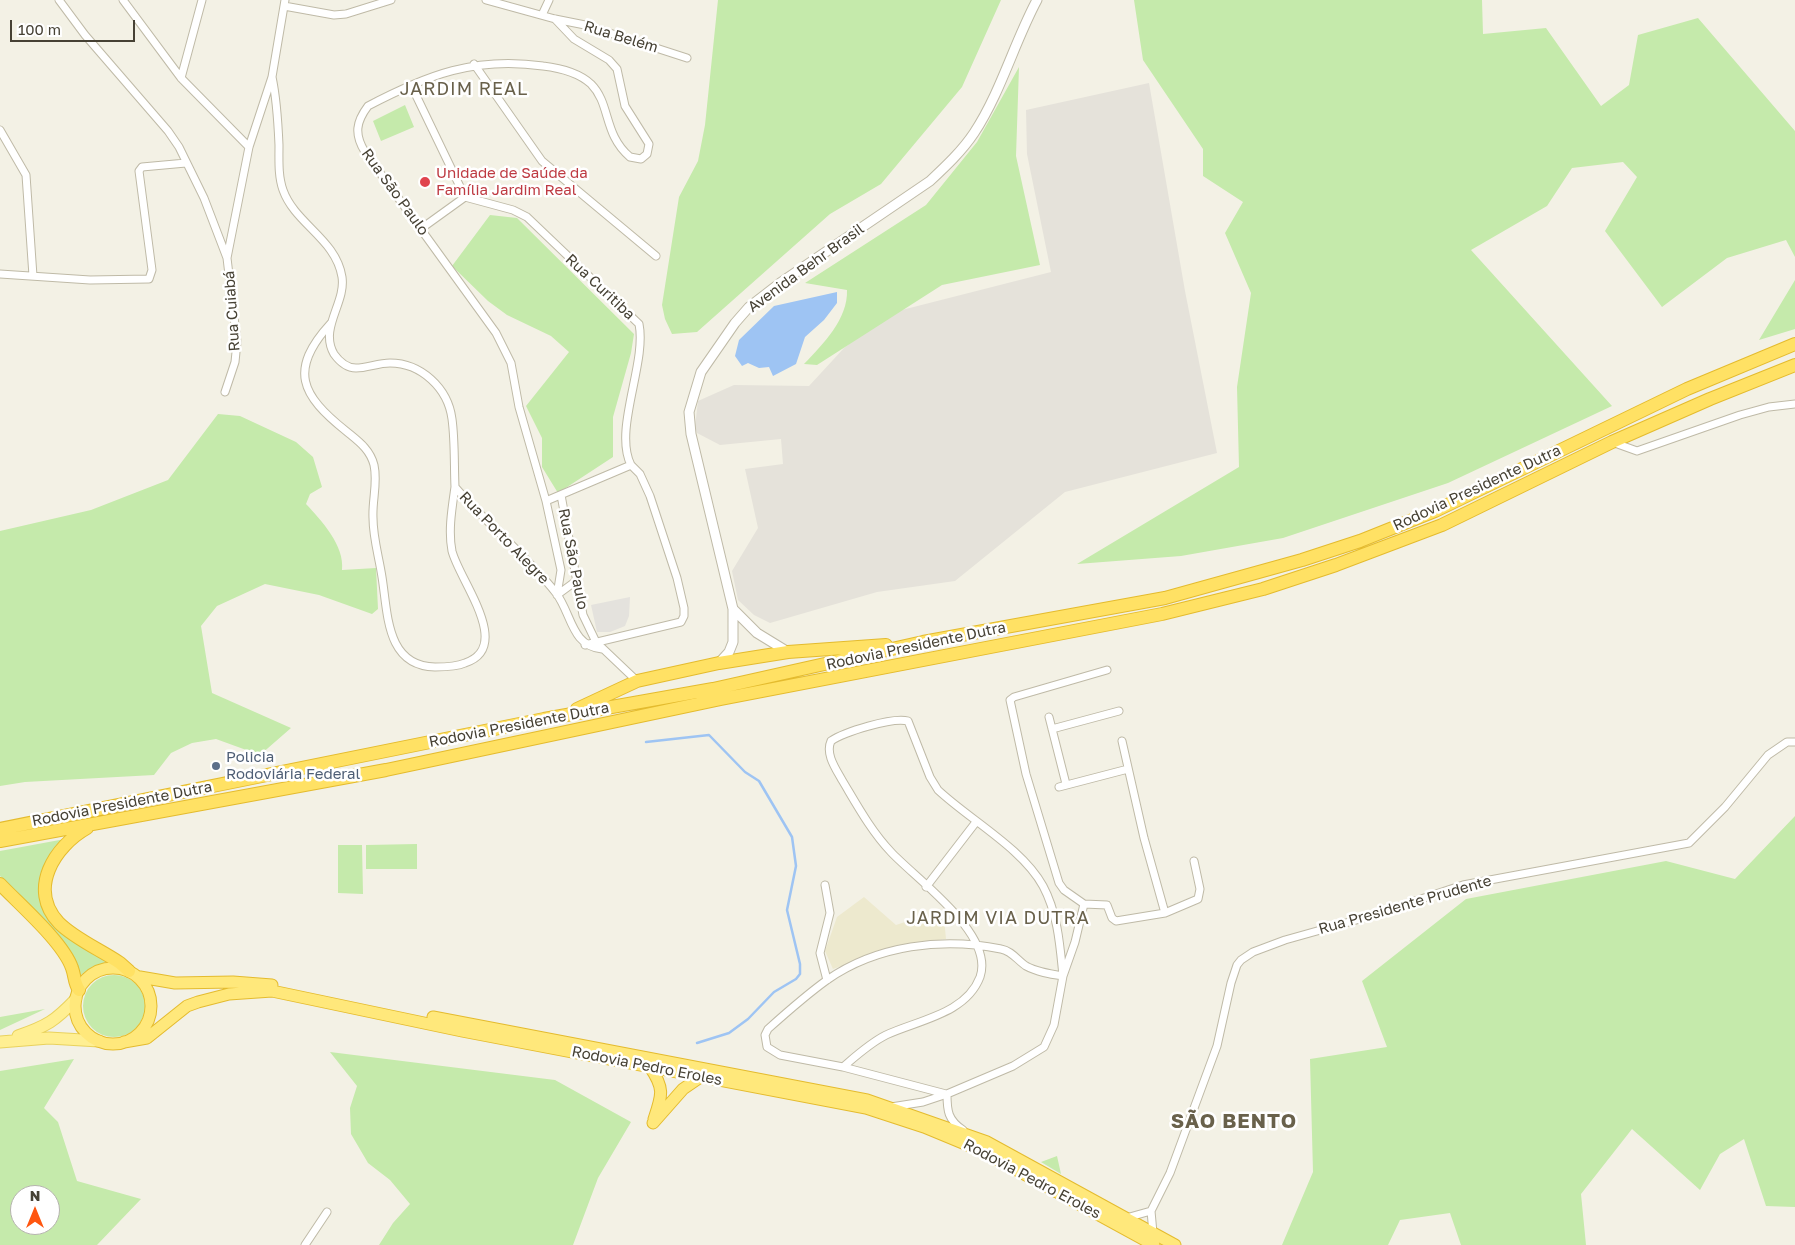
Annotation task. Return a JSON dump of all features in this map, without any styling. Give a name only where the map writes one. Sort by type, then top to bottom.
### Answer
[{"type":"highway","name":"Rodovia Presidente Dutra","points":[[0,829],[550,719],[722,687],[923,642],[1165,598],[1302,560],[1360,541],[1436,511],[1687,389],[1795,344]]},
{"type":"highway","name":"Rodovia Presidente Dutra","points":[[0,841],[386,770],[721,699],[1162,614],[1235,596],[1336,565],[1442,525],[1612,442],[1710,399],[1795,365]]},
{"type":"highway","points":[[550,719],[619,692],[637,682],[719,663],[788,652],[923,642]]},
{"type":"highway","points":[[97,822],[76,834],[63,845],[53,859],[48,869],[47,896],[51,910],[59,922],[134,974],[151,999],[151,1010],[142,1030],[124,1042]]},
{"type":"highway","points":[[0,884],[51,936],[72,968],[77,995],[78,1019],[90,1036],[99,1041]]},
{"type":"highway","name":"Rodovia Pedro Eroles","points":[[77,995],[84,982],[100,970],[119,968],[134,974],[175,983],[252,983],[294,989],[867,1100],[968,1134],[1024,1161],[1175,1245]]},
{"type":"highway","name":"Rodovia Pedro Eroles","points":[[99,1041],[111,1044],[147,1038],[187,1006],[229,994],[272,991],[650,1067],[866,1108],[959,1140],[1007,1164],[1154,1245]]},
{"type":"highway","points":[[650,1067],[661,1088],[661,1096],[653,1123],[683,1089],[702,1076]]},
{"type":"main road","name":"Rodovia Pedro Eroles","points":[[0,1042],[49,1024],[59,1018],[77,995]]},
{"type":"main road","name":"Rodovia Pedro Eroles","points":[[0,1042],[49,1038],[99,1041]]},
{"type":"street","points":[[59,0],[85,35],[168,131],[204,198],[227,258]]},
{"type":"street","points":[[123,0],[181,78],[249,147]]},
{"type":"street","points":[[181,78],[202,0]]},
{"type":"street","points":[[227,258],[249,147],[272,77],[285,3],[334,15],[351,13],[391,0]]},
{"type":"street","name":"Rua São Paulo","points":[[486,0],[555,19],[574,39],[609,60],[616,69],[625,106],[649,144],[647,154],[641,159],[630,157],[610,132],[600,95],[592,85],[579,75],[534,64],[497,62],[474,64],[454,69],[368,106],[356,126],[357,135],[365,152],[422,228],[496,333],[511,363],[519,408],[546,501],[561,570],[557,594]]},
{"type":"street","points":[[542,15],[549,0]]},
{"type":"street","name":"Avenida Behr Brasil","points":[[719,663],[729,652],[733,642],[733,609],[691,434],[689,412],[701,372],[735,323],[750,307],[780,283],[930,181],[952,161],[974,133],[993,98],[1037,0]]},
{"type":"street","name":"Rua Belém","points":[[555,19],[585,25],[687,58]]},
{"type":"street","points":[[474,64],[542,161],[656,256]]},
{"type":"street","name":"Rua Porto Alegre","points":[[272,77],[277,98],[282,189],[296,214],[330,250],[342,277],[340,297],[331,323],[331,347],[345,365],[354,368],[381,363],[414,367],[442,392],[452,418],[455,488],[557,594],[578,638],[585,645]]},
{"type":"street","points":[[412,87],[465,197],[422,228]]},
{"type":"street","points":[[0,130],[26,175],[32,276]]},
{"type":"street","points":[[0,274],[90,280],[149,279],[152,270],[139,171],[142,167],[186,163]]},
{"type":"street","name":"Rua Curitiba","points":[[465,197],[513,210],[527,217],[639,324],[640,346],[628,411],[626,456],[631,465]]},
{"type":"street","name":"Rua Cuiabá","points":[[225,392],[235,362],[237,342],[227,258]]},
{"type":"street","points":[[331,323],[317,338],[308,357],[305,377],[307,387],[316,404],[364,447],[373,463],[376,476],[373,534],[391,634],[400,651],[408,659],[416,664],[426,666],[453,666],[466,663],[482,652],[485,643],[484,622],[453,553],[451,524],[455,488]]},
{"type":"street","points":[[1612,442],[1637,452],[1740,415],[1770,407],[1795,404]]},
{"type":"street","points":[[546,501],[631,465],[640,474],[650,496],[677,578],[684,616],[681,622],[676,625],[585,645]]},
{"type":"street","name":"Rua São Paulo","points":[[561,495],[583,615],[596,642],[602,649]]},
{"type":"street","points":[[557,594],[576,581]]},
{"type":"street","points":[[733,609],[757,634],[788,652]]},
{"type":"street","points":[[585,645],[602,649],[637,682]]},
{"type":"street","points":[[1107,670],[1014,697],[1010,700],[1026,774],[1059,883],[1064,890],[1084,904],[1107,905],[1112,918],[1116,921],[1165,913],[1198,899],[1200,889],[1194,861]]},
{"type":"street","points":[[1052,729],[1119,711]]},
{"type":"street","points":[[1049,718],[1062,786],[1128,768]]},
{"type":"street","points":[[843,1067],[864,1048],[886,1036],[944,1012],[967,998],[974,990],[982,967],[976,945],[967,926],[926,887],[878,836],[832,761],[829,750],[831,741],[839,735],[895,721],[905,720],[909,723],[930,776],[938,790],[1031,868],[1043,887],[1052,909],[1058,935],[1063,976]]},
{"type":"street","points":[[1122,742],[1144,838],[1165,913]]},
{"type":"street","name":"Rua Presidente Prudente","points":[[1151,1211],[1170,1173],[1217,1046],[1237,965],[1246,956],[1285,940],[1367,917],[1463,885],[1689,843],[1715,818],[1768,755],[1787,742],[1795,742]]},
{"type":"street","points":[[926,887],[976,822]]},
{"type":"street","points":[[825,885],[830,913],[820,953],[826,980]]},
{"type":"street","points":[[889,1107],[923,1102],[947,1094],[1013,1066],[1044,1048],[1054,1025],[1063,976],[1075,942],[1084,904]]},
{"type":"street","points":[[947,1094],[843,1067],[780,1055],[773,1052],[766,1042],[768,1029],[826,980],[864,961],[905,948],[950,944],[976,945],[1007,950],[1032,968],[1063,976]]},
{"type":"street","points":[[947,1094],[947,1113],[953,1123],[968,1134]]},
{"type":"street","points":[[1126,1218],[1151,1211],[1153,1232]]},
{"type":"street","points":[[305,1245],[327,1212]]},
{"type":"shaded area","points":[[1149,83],[1185,291],[1217,453],[1065,492],[955,581],[877,592],[770,623],[754,615],[738,600],[732,571],[758,528],[745,469],[783,464],[781,439],[720,445],[697,433],[695,427],[698,401],[734,385],[809,386],[844,348],[890,313],[1051,272],[1027,154],[1026,110]]},
{"type":"shaded area","points":[[630,597],[629,616],[625,626],[610,632],[597,632],[591,605]]},
{"type":"shaded area","points":[[864,897],[896,925],[905,922],[944,918],[946,939],[898,945],[833,969],[825,951],[837,917]]},
{"type":"green space","points":[[718,0],[1001,0],[962,87],[881,184],[830,214],[697,332],[672,334],[665,319],[662,305],[679,197],[698,161],[705,125]]},
{"type":"green space","points":[[1134,0],[1482,0],[1483,34],[1546,28],[1601,106],[1629,85],[1638,35],[1698,18],[1795,131],[1795,257],[1786,240],[1727,258],[1662,307],[1605,231],[1637,177],[1623,162],[1572,168],[1547,206],[1471,250],[1612,406],[1448,483],[1283,538],[1181,556],[1077,564],[1239,467],[1237,387],[1251,293],[1225,233],[1243,202],[1203,176],[1203,149],[1143,60]]},
{"type":"green space","points":[[1019,67],[1016,156],[1040,265],[942,285],[817,365],[804,364],[839,321],[846,301],[847,290],[805,283],[926,205],[977,142]]},
{"type":"green space","points":[[405,105],[414,127],[381,141],[373,121]]},
{"type":"green space","points":[[490,215],[517,218],[634,334],[631,353],[613,417],[613,457],[558,493],[542,467],[542,438],[526,406],[569,352],[551,336],[507,315],[488,301],[452,266]]},
{"type":"green space","points":[[1795,280],[1795,329],[1759,340]]},
{"type":"green space","points":[[218,414],[240,416],[296,442],[313,457],[322,487],[310,494],[306,504],[325,526],[336,543],[342,561],[342,570],[376,568],[378,609],[372,614],[319,595],[265,584],[217,606],[201,626],[212,693],[291,728],[260,755],[216,739],[192,743],[171,753],[154,775],[25,782],[0,786],[0,531],[91,510],[168,480]]},
{"type":"green space","points":[[1795,816],[1795,1207],[1766,1206],[1744,1139],[1720,1154],[1700,1190],[1632,1129],[1581,1194],[1586,1245],[1461,1245],[1450,1213],[1400,1220],[1388,1245],[1282,1245],[1313,1172],[1310,1059],[1387,1047],[1362,981],[1466,899],[1666,861],[1735,879]]},
{"type":"green space","points":[[65,839],[43,902],[109,961],[92,967],[78,977],[57,936],[0,876],[0,851]]},
{"type":"green space","points":[[417,844],[417,869],[366,869],[366,845]]},
{"type":"green space","points":[[338,845],[362,845],[363,894],[338,893]]},
{"type":"green space","points":[[114,975],[126,977],[136,984],[143,994],[145,1006],[143,1018],[136,1028],[126,1035],[114,1037],[102,1035],[92,1028],[85,1018],[83,1006],[85,994],[92,984],[102,977]]},
{"type":"green space","points":[[45,1009],[0,1030],[0,1017]]},
{"type":"green space","points":[[330,1052],[555,1080],[631,1122],[598,1178],[573,1245],[379,1245],[393,1223],[410,1204],[390,1180],[368,1163],[351,1134],[350,1108],[357,1086]]},
{"type":"green space","points":[[74,1059],[44,1108],[58,1122],[77,1181],[141,1199],[97,1245],[0,1245],[0,1071]]},
{"type":"green space","points":[[1057,1156],[1061,1174],[1041,1162]]},
{"type":"water","points":[[837,292],[837,303],[824,320],[805,337],[796,364],[773,376],[769,367],[759,368],[748,363],[742,366],[735,356],[739,340],[774,306]]},
{"type":"waterway","points":[[646,742],[709,735],[745,772],[759,781],[792,837],[796,866],[787,910],[800,964],[800,974],[796,979],[774,992],[748,1019],[729,1033],[697,1043]]},
{"type":"place","name":"Unidade de Saúde da Família Jardim Real","points":[[425,182]]},
{"type":"place","name":"Policia Rodoviária Federal","points":[[216,766]]},
{"type":"district","name":"JARDIM REAL","points":[[464,89]]},
{"type":"district","name":"JARDIM VIA DUTRA","points":[[998,918]]},
{"type":"district","name":"SÃO BENTO","points":[[1234,1122]]}]
